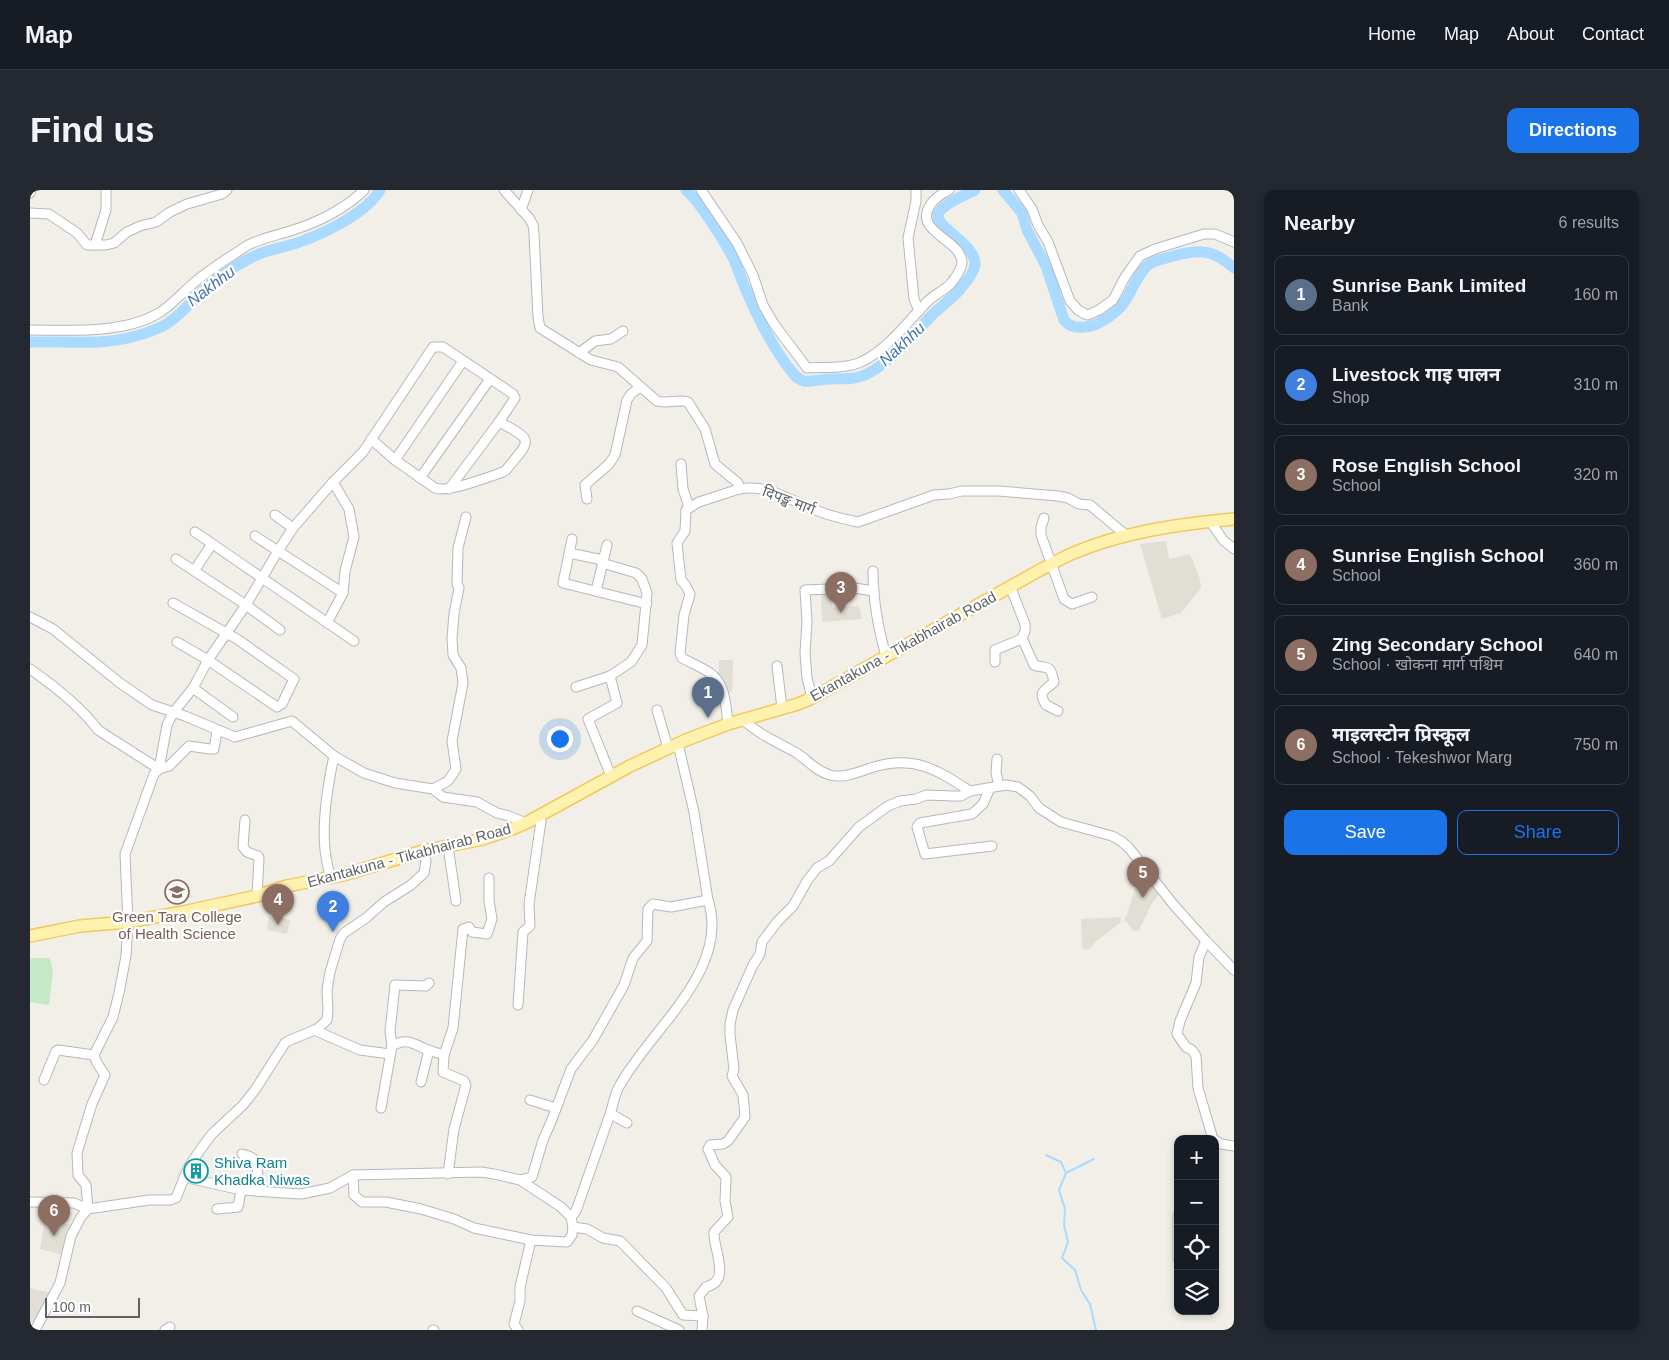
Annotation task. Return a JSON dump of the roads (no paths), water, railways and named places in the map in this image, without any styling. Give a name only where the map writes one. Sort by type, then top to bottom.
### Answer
[{"type":"main road","name":"Ekantakuna - Tikabhairab Road","points":[[30,936],[80,926],[128,922],[257,896],[287,886],[343,875],[423,851],[483,839],[512,830],[611,776],[673,746],[728,724],[812,698],[1010,586],[1078,551],[1127,536],[1180,525],[1234,519]]},
{"type":"street","points":[[95,245],[106,210],[106,190]]},
{"type":"street","points":[[30,213],[49,214],[77,233],[84,243],[95,245],[114,242],[127,232],[156,222],[170,212],[187,204],[222,194],[227,190]]},
{"type":"street","points":[[30,330],[96,330],[133,323],[156,315],[172,304],[194,282],[248,245],[258,240],[307,226],[351,202],[364,190]]},
{"type":"street","points":[[504,190],[533,225],[540,328],[591,360],[618,367],[657,401],[680,400],[688,402],[705,430],[715,464],[738,483],[739,489]]},
{"type":"street","points":[[520,210],[528,190]]},
{"type":"street","points":[[701,190],[737,243],[753,275],[763,305],[774,324],[807,368],[854,365],[864,361],[894,338],[930,299],[952,283],[962,262],[956,250],[930,227],[926,218],[927,209],[933,200],[949,190]]},
{"type":"street","points":[[916,190],[916,201],[908,238],[914,299],[918,311]]},
{"type":"street","points":[[1018,190],[1032,209],[1038,225],[1048,242],[1070,301],[1078,310],[1088,315],[1113,300],[1125,277],[1140,256],[1155,249],[1204,234],[1215,234],[1234,242]]},
{"type":"street","points":[[579,353],[595,341],[611,339],[623,331]]},
{"type":"street","points":[[159,769],[167,725],[173,712],[193,688],[208,660],[246,605],[293,528],[333,482],[363,452],[433,347],[443,347],[513,394],[515,398],[500,422],[448,489]]},
{"type":"street","points":[[395,460],[463,361]]},
{"type":"street","points":[[420,478],[490,380]]},
{"type":"street","points":[[588,499],[585,485],[612,461],[627,400],[640,387]]},
{"type":"street","points":[[371,439],[420,478],[439,490],[448,489],[503,472],[525,446],[525,437],[522,434],[500,422]]},
{"type":"street","points":[[681,464],[683,489],[689,508],[686,510],[685,531],[677,543],[681,580],[690,594],[684,615],[680,653],[682,658],[715,677],[724,695],[728,724]]},
{"type":"street","points":[[327,623],[343,593],[354,537],[349,509],[333,482]]},
{"type":"street","name":"दिपङ्ख मार्ग","points":[[689,508],[699,502],[751,487],[763,488],[813,509],[858,522],[934,495],[962,491],[999,491],[1058,496],[1068,498],[1079,504],[1090,505],[1127,536]]},
{"type":"street","points":[[275,515],[293,528]]},
{"type":"street","points":[[433,789],[448,781],[456,769],[452,741],[463,682],[461,668],[453,655],[452,638],[459,588],[457,584],[458,548],[466,517]]},
{"type":"street","points":[[1044,518],[1041,527],[1042,535],[1064,599],[1072,604],[1092,597]]},
{"type":"street","points":[[1210,521],[1223,540],[1234,549]]},
{"type":"street","points":[[195,532],[354,641]]},
{"type":"street","points":[[255,536],[343,593]]},
{"type":"street","points":[[572,539],[563,583],[647,604]]},
{"type":"street","points":[[194,571],[212,544]]},
{"type":"street","points":[[596,591],[607,545]]},
{"type":"street","points":[[569,553],[636,573],[642,579],[647,593],[642,645],[632,662],[610,676],[576,687]]},
{"type":"street","points":[[176,560],[246,605],[280,630]]},
{"type":"street","points":[[873,570],[880,634],[886,656]]},
{"type":"street","points":[[996,662],[995,650],[1022,638],[1026,629],[1010,586]]},
{"type":"street","points":[[812,698],[807,678],[805,653],[807,622],[805,590],[854,588],[874,591]]},
{"type":"street","points":[[173,603],[227,634],[294,679],[282,704],[277,707],[208,660],[177,642]]},
{"type":"street","points":[[30,617],[53,629],[120,683],[152,705],[186,716],[217,731],[235,737],[259,732],[292,721],[334,756],[364,774],[395,783],[433,789],[443,797],[477,802],[497,813],[526,823]]},
{"type":"street","points":[[1022,638],[1034,665],[1047,666],[1049,668],[1054,682],[1044,689],[1042,695],[1046,705],[1058,711]]},
{"type":"street","points":[[777,666],[782,708]]},
{"type":"street","points":[[30,669],[54,685],[98,730],[159,769]]},
{"type":"street","points":[[610,676],[617,703],[588,719],[611,776]]},
{"type":"street","points":[[193,688],[233,717]]},
{"type":"street","points":[[571,1217],[576,1211],[619,1086],[687,993],[708,956],[712,910],[708,900],[694,812],[673,746],[656,710]]},
{"type":"street","points":[[743,720],[756,732],[796,753],[818,770],[831,775],[854,774],[893,763],[908,763],[936,770],[970,791]]},
{"type":"street","points":[[35,1330],[60,1283],[71,1236],[81,1217],[88,1209],[86,1185],[78,1175],[77,1153],[92,1104],[105,1075],[94,1055],[113,1017],[126,956],[128,922],[125,854],[154,774],[159,769],[169,766],[189,746],[214,749],[217,731]]},
{"type":"street","points":[[330,877],[324,849],[328,786],[334,756]]},
{"type":"street","points":[[992,846],[925,854],[917,827],[920,823],[972,814],[983,804],[994,787],[997,759]]},
{"type":"street","points":[[702,1330],[699,1296],[706,1287],[713,1286],[718,1279],[720,1266],[714,1232],[728,1217],[725,1201],[726,1177],[715,1165],[708,1148],[710,1145],[723,1144],[728,1141],[745,1117],[742,1095],[732,1076],[733,1059],[730,1024],[737,1002],[753,965],[760,954],[762,942],[777,922],[793,906],[807,881],[817,868],[829,861],[859,827],[876,814],[895,803],[926,795],[961,796],[970,791],[1006,785],[1018,787],[1030,796],[1039,808],[1061,822],[1112,836],[1129,848],[1173,904],[1234,970]]},
{"type":"street","points":[[518,1005],[523,932],[530,926],[529,904],[541,821],[540,816]]},
{"type":"street","points":[[245,820],[243,847],[247,852],[259,858],[257,896]]},
{"type":"street","points":[[448,846],[456,901]]},
{"type":"street","points":[[30,1202],[74,1203],[88,1209],[176,1198],[188,1168],[212,1134],[243,1105],[255,1090],[285,1043],[322,1026],[327,1020],[328,981],[340,939],[344,933],[424,873],[426,862],[423,851]]},
{"type":"street","points":[[448,1174],[454,1129],[466,1085],[464,1081],[443,1072],[444,1055],[454,1028],[463,929],[469,927],[472,932],[487,934],[492,919],[489,878]]},
{"type":"street","points":[[520,1180],[532,1177],[542,1140],[551,1122],[571,1068],[593,1040],[624,985],[633,958],[647,940],[648,909],[653,904],[671,907],[708,900]]},
{"type":"street","points":[[1206,941],[1199,956],[1196,983],[1180,1022],[1178,1034],[1186,1047],[1192,1050],[1196,1056],[1198,1088],[1212,1135]]},
{"type":"street","points":[[381,1108],[391,1050],[390,1031],[395,985],[426,986],[429,983]]},
{"type":"street","points":[[314,1030],[360,1050],[391,1050],[404,1041],[444,1055]]},
{"type":"street","points":[[44,1080],[58,1050],[94,1055]]},
{"type":"street","points":[[421,1082],[429,1050]]},
{"type":"street","points":[[530,1100],[556,1108]]},
{"type":"street","points":[[610,1114],[627,1123]]},
{"type":"street","points":[[1219,1143],[1233,1148]]},
{"type":"street","points":[[242,1154],[255,1160],[257,1164],[259,1191]]},
{"type":"street","points":[[184,1177],[241,1190],[306,1194],[330,1188],[353,1176],[482,1172],[520,1180],[561,1207],[571,1217],[572,1235],[567,1242],[531,1240],[474,1228],[421,1209],[386,1202],[362,1202],[354,1195],[353,1176]]},
{"type":"street","points":[[217,1209],[238,1207],[241,1190]]},
{"type":"street","points":[[573,1227],[587,1229],[603,1238],[620,1241],[666,1288],[682,1315],[702,1316]]},
{"type":"street","points":[[518,1330],[514,1324],[531,1240]]},
{"type":"street","points":[[637,1311],[678,1330]]},
{"type":"waterway","name":"Nakhhu","points":[[30,342],[110,341],[136,336],[157,329],[174,318],[210,285],[238,265],[256,255],[300,242],[336,226],[366,206],[380,190]]},
{"type":"waterway","name":"Nakhhu","points":[[686,190],[710,219],[732,256],[754,309],[779,354],[795,376],[804,381],[847,379],[868,374],[898,351],[934,313],[959,291],[973,271],[975,265],[974,258],[964,244],[943,225],[938,215],[948,204],[975,190]]},
{"type":"waterway","name":"Nakhhu","points":[[1003,190],[1022,213],[1027,230],[1046,266],[1064,320],[1073,326],[1093,326],[1112,315],[1123,304],[1138,278],[1150,263],[1180,254],[1204,252],[1219,257],[1234,268]]},
{"type":"waterway","points":[[1046,1155],[1061,1162],[1066,1173]]},
{"type":"waterway","points":[[1094,1159],[1066,1173],[1059,1190],[1065,1209],[1064,1225],[1068,1242],[1062,1258],[1075,1270],[1081,1290],[1090,1304],[1096,1330]]},
{"type":"place","name":"Rose English School","points":[[841,613]]},
{"type":"place","name":"Sunrise Bank Limited","points":[[708,718]]},
{"type":"place","name":"Green Tara College of Health Science","points":[[177,892]]},
{"type":"place","name":"Zing Secondary School","points":[[1143,898]]},
{"type":"place","name":"Sunrise English School","points":[[278,925]]},
{"type":"place","name":"Livestock गाइ पालन","points":[[333,932]]},
{"type":"place","name":"Shiva Ram Khadka Niwas","points":[[196,1171]]},
{"type":"place","name":"माइलस्टोन प्रिस्कूल","points":[[54,1236]]}]
